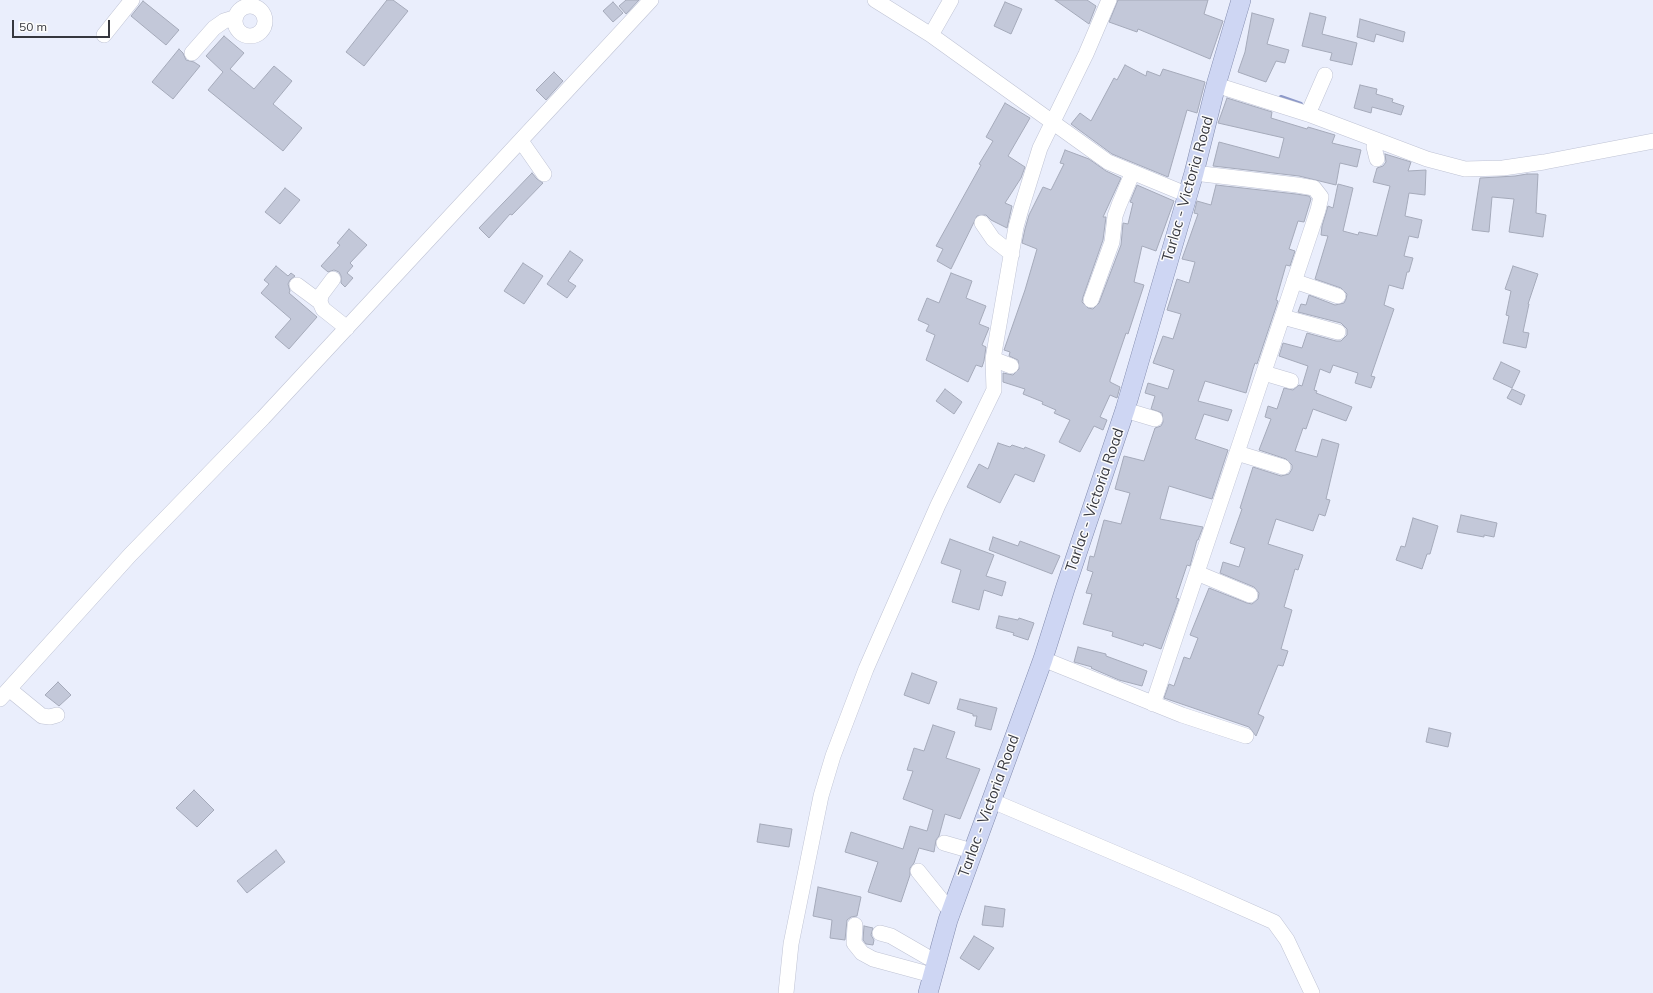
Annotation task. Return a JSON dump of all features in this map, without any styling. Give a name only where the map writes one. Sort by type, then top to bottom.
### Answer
[{"type":"main road","name":"Tarlac - Victoria Road","points":[[932,976],[951,912],[990,800],[1044,659],[1065,589],[1125,410],[1188,195],[1216,85],[1241,0]]},
{"type":"street","points":[[104,35],[132,0]]},
{"type":"street","points":[[57,715],[50,717],[42,716],[5,694],[120,566],[347,328],[652,0]]},
{"type":"street","points":[[876,0],[931,35],[1053,121],[1108,162],[1132,174],[1188,195]]},
{"type":"street","points":[[931,35],[952,0]]},
{"type":"street","points":[[786,993],[791,944],[821,796],[833,756],[866,670],[938,505],[994,390],[993,359],[1016,227],[1040,148],[1086,54],[1109,0]]},
{"type":"street","points":[[192,53],[214,28],[234,18]]},
{"type":"street","points":[[1308,114],[1325,75]]},
{"type":"street","points":[[1216,85],[1308,114],[1427,159],[1465,169],[1480,170],[1551,161],[1653,141]]},
{"type":"street","points":[[1375,140],[1374,147],[1377,160]]},
{"type":"street","points":[[521,141],[544,174]]},
{"type":"street","points":[[1153,704],[1283,317],[1318,210],[1320,197],[1314,188],[1194,173]]},
{"type":"street","points":[[1091,300],[1112,242],[1117,210],[1132,174]]},
{"type":"street","points":[[982,223],[993,239],[1012,254]]},
{"type":"street","points":[[320,302],[321,295],[333,278]]},
{"type":"street","points":[[1294,281],[1338,296]]},
{"type":"street","points":[[297,285],[320,302],[323,309],[347,328]]},
{"type":"street","points":[[1283,317],[1338,332]]},
{"type":"street","points":[[993,359],[1011,366]]},
{"type":"street","points":[[1264,373],[1291,381]]},
{"type":"street","points":[[1125,410],[1155,419]]},
{"type":"street","points":[[1237,453],[1283,467]]},
{"type":"street","points":[[1197,573],[1250,595]]},
{"type":"street","points":[[1044,659],[1153,704],[1246,736]]},
{"type":"street","points":[[990,800],[1274,922],[1287,940],[1312,993]]},
{"type":"street","points":[[944,843],[972,851]]},
{"type":"street","points":[[918,871],[951,912]]},
{"type":"street","points":[[855,925],[854,943],[862,953],[877,960],[932,976]]},
{"type":"street","points":[[880,933],[891,936],[932,976]]},
{"type":"building","points":[[387,0],[393,0],[408,11],[364,66],[346,52]]},
{"type":"building","points":[[626,0],[639,0],[626,14],[619,6]]},
{"type":"building","points":[[1055,0],[1087,0],[1096,6],[1089,24]]},
{"type":"building","points":[[1118,0],[1208,0],[1204,14],[1223,21],[1210,59],[1138,29],[1137,32],[1109,22]]},
{"type":"building","points":[[143,1],[179,30],[166,45],[131,16]]},
{"type":"building","points":[[613,2],[623,13],[613,22],[603,11]]},
{"type":"building","points":[[1005,2],[1022,9],[1011,34],[994,26]]},
{"type":"building","points":[[1252,13],[1274,19],[1267,44],[1289,50],[1285,63],[1276,61],[1266,82],[1238,72],[1245,52]]},
{"type":"building","points":[[1310,13],[1326,17],[1322,34],[1357,43],[1352,65],[1330,60],[1332,53],[1302,46]]},
{"type":"building","points":[[1360,19],[1405,32],[1403,42],[1376,34],[1374,42],[1357,37]]},
{"type":"building","points":[[224,36],[244,53],[230,69],[254,89],[274,66],[292,81],[273,104],[302,128],[283,151],[208,90],[223,72],[206,56]]},
{"type":"building","points":[[179,49],[183,53],[186,60],[194,62],[200,66],[173,99],[152,82]]},
{"type":"building","points":[[1125,65],[1146,76],[1147,71],[1160,76],[1163,69],[1205,82],[1197,113],[1187,110],[1168,177],[1112,154],[1071,124],[1080,113],[1091,121],[1114,78],[1117,80]]},
{"type":"building","points":[[554,72],[563,81],[546,100],[536,90]]},
{"type":"building","points":[[1360,85],[1377,89],[1376,94],[1393,99],[1392,102],[1404,106],[1401,115],[1372,107],[1371,113],[1354,108]]},
{"type":"building","points":[[1227,98],[1272,112],[1271,118],[1307,129],[1308,127],[1335,135],[1332,143],[1361,150],[1357,167],[1340,163],[1336,185],[1299,176],[1213,166],[1219,142],[1279,158],[1284,138],[1218,123]]},
{"type":"building","points":[[1005,103],[1030,118],[1008,156],[1025,167],[1021,178],[1005,203],[1012,206],[1007,228],[991,220],[986,215],[977,216],[951,269],[937,261],[943,249],[936,246],[981,165],[979,164],[993,141],[986,137]]},
{"type":"building","points":[[1065,150],[1089,159],[1106,171],[1121,178],[1103,217],[1106,217],[1103,240],[1082,302],[1088,308],[1093,309],[1099,303],[1121,245],[1123,223],[1128,224],[1133,203],[1130,202],[1137,185],[1174,201],[1156,251],[1142,246],[1134,282],[1144,285],[1128,334],[1126,333],[1110,380],[1110,382],[1120,387],[1117,398],[1110,395],[1100,417],[1107,420],[1103,430],[1094,426],[1080,452],[1059,442],[1070,420],[1054,413],[1056,410],[1042,404],[1043,402],[1023,394],[1025,389],[1003,382],[1003,373],[1013,375],[1019,369],[1018,360],[1009,356],[1010,352],[1004,350],[1025,290],[1037,249],[1022,243],[1025,229],[1029,215],[1043,187],[1051,190],[1064,164],[1060,163]]},
{"type":"building","points":[[1385,154],[1411,162],[1408,171],[1426,170],[1425,195],[1409,193],[1405,216],[1422,220],[1418,238],[1409,236],[1404,256],[1413,258],[1409,272],[1407,272],[1403,289],[1389,285],[1384,305],[1394,309],[1371,376],[1375,377],[1371,388],[1355,383],[1358,373],[1333,365],[1330,373],[1320,369],[1314,390],[1317,391],[1316,393],[1352,407],[1346,421],[1313,409],[1306,429],[1303,428],[1295,451],[1317,457],[1322,439],[1339,444],[1326,499],[1330,500],[1325,516],[1319,514],[1313,531],[1276,519],[1268,544],[1303,555],[1298,570],[1295,569],[1284,607],[1292,610],[1281,649],[1288,651],[1283,666],[1278,665],[1258,714],[1264,717],[1256,736],[1249,727],[1164,698],[1169,684],[1174,686],[1184,657],[1190,659],[1198,638],[1190,635],[1209,588],[1247,603],[1252,604],[1258,599],[1259,593],[1254,587],[1220,573],[1223,562],[1239,567],[1245,548],[1230,543],[1242,509],[1240,508],[1253,467],[1281,476],[1289,474],[1292,469],[1292,465],[1286,459],[1259,450],[1271,419],[1265,417],[1268,406],[1277,409],[1284,388],[1293,390],[1299,385],[1302,386],[1308,366],[1279,356],[1283,343],[1302,348],[1307,333],[1336,341],[1341,341],[1347,335],[1347,329],[1341,323],[1298,312],[1301,304],[1306,305],[1309,295],[1335,305],[1344,303],[1347,294],[1341,288],[1315,279],[1328,236],[1321,235],[1322,226],[1328,206],[1333,208],[1338,184],[1353,188],[1343,231],[1358,235],[1359,232],[1377,236],[1390,186],[1373,182],[1377,168],[1383,166],[1386,162]]},
{"type":"building","points":[[532,173],[543,183],[512,215],[510,214],[489,238],[479,228]]},
{"type":"building","points":[[1538,174],[1536,213],[1546,215],[1543,237],[1509,232],[1514,199],[1492,197],[1489,232],[1472,230],[1480,178]]},
{"type":"building","points":[[1216,185],[1296,194],[1309,196],[1311,199],[1304,222],[1298,221],[1289,249],[1295,251],[1290,266],[1286,265],[1276,300],[1278,301],[1257,364],[1255,363],[1246,393],[1205,381],[1198,401],[1232,410],[1228,421],[1204,414],[1195,439],[1228,450],[1212,499],[1169,486],[1160,519],[1203,527],[1197,540],[1190,566],[1187,565],[1176,598],[1179,599],[1161,649],[1144,643],[1143,646],[1112,636],[1113,632],[1083,624],[1092,594],[1086,593],[1093,572],[1087,570],[1090,556],[1094,557],[1104,520],[1121,524],[1130,493],[1115,489],[1124,456],[1144,461],[1155,428],[1161,426],[1163,422],[1162,413],[1151,409],[1155,396],[1145,393],[1148,383],[1168,389],[1174,370],[1153,363],[1163,336],[1173,339],[1181,314],[1167,310],[1177,279],[1189,283],[1195,262],[1182,259],[1198,214],[1194,213],[1197,201],[1211,205]]},
{"type":"building","points":[[285,188],[300,200],[280,224],[265,212]]},
{"type":"building","points":[[349,229],[367,245],[350,263],[353,266],[347,273],[353,278],[345,287],[341,283],[341,276],[339,272],[334,270],[328,272],[321,266],[340,245],[337,243]]},
{"type":"building","points":[[570,251],[583,260],[568,281],[576,286],[567,298],[547,284]]},
{"type":"building","points":[[523,263],[543,276],[524,304],[504,291]]},
{"type":"building","points":[[276,266],[288,276],[291,273],[295,276],[288,284],[290,291],[289,293],[317,317],[289,349],[275,337],[291,319],[261,293],[269,284],[264,280]]},
{"type":"building","points":[[1513,266],[1538,274],[1528,304],[1523,332],[1529,333],[1526,348],[1503,343],[1509,316],[1506,315],[1511,291],[1505,289]]},
{"type":"building","points":[[951,273],[972,281],[966,298],[986,306],[979,324],[989,328],[982,345],[986,347],[984,361],[982,367],[976,365],[968,382],[926,360],[935,335],[926,331],[929,325],[918,320],[927,298],[939,303]]},
{"type":"building","points":[[1501,362],[1520,371],[1512,388],[1493,379]]},
{"type":"building","points":[[945,389],[962,402],[954,414],[936,401]]},
{"type":"building","points":[[1512,389],[1525,395],[1521,405],[1507,398]]},
{"type":"building","points":[[998,443],[1010,447],[1012,445],[1024,449],[1025,447],[1045,455],[1034,482],[1015,474],[1000,503],[967,487],[979,464],[988,469]]},
{"type":"building","points":[[1461,515],[1497,523],[1494,537],[1484,535],[1484,537],[1457,532]]},
{"type":"building","points":[[1413,518],[1438,526],[1430,554],[1427,554],[1422,569],[1396,560],[1401,546],[1405,547]]},
{"type":"building","points":[[993,537],[1018,546],[1020,541],[1060,556],[1052,574],[989,550]]},
{"type":"building","points":[[950,539],[994,555],[986,576],[1006,582],[1002,596],[984,590],[979,610],[952,602],[961,570],[941,563]]},
{"type":"building","points":[[999,616],[1018,620],[1019,618],[1034,623],[1028,640],[1013,635],[1014,633],[996,628]]},
{"type":"building","points":[[1078,647],[1106,654],[1106,656],[1147,671],[1142,686],[1119,680],[1091,668],[1092,667],[1074,662]]},
{"type":"building","points":[[912,673],[937,682],[929,704],[904,695]]},
{"type":"building","points":[[58,682],[71,695],[59,706],[45,695]]},
{"type":"building","points":[[960,699],[997,708],[991,730],[975,726],[977,716],[973,716],[973,714],[957,709]]},
{"type":"building","points":[[933,725],[955,732],[946,758],[980,769],[960,819],[945,814],[939,836],[936,840],[934,852],[919,848],[914,863],[910,868],[910,875],[901,902],[868,892],[878,862],[845,852],[851,832],[903,849],[910,826],[927,831],[933,810],[903,799],[913,771],[907,770],[914,748],[924,751]]},
{"type":"building","points":[[1429,728],[1451,733],[1448,747],[1426,742]]},
{"type":"building","points":[[194,790],[214,810],[197,827],[176,808]]},
{"type":"building","points":[[760,824],[792,829],[789,847],[757,842]]},
{"type":"building","points":[[276,850],[285,862],[247,893],[237,881]]},
{"type":"building","points":[[818,887],[861,897],[857,916],[851,917],[847,920],[845,940],[830,938],[832,920],[813,916]]},
{"type":"building","points":[[985,906],[1005,909],[1003,927],[982,925]]},
{"type":"building","points":[[864,926],[873,928],[871,935],[874,940],[873,945],[866,944],[863,940]]},
{"type":"building","points":[[974,936],[994,948],[979,970],[960,958]]},
{"type":"waterway","points":[[1281,97],[1301,104]]}]
